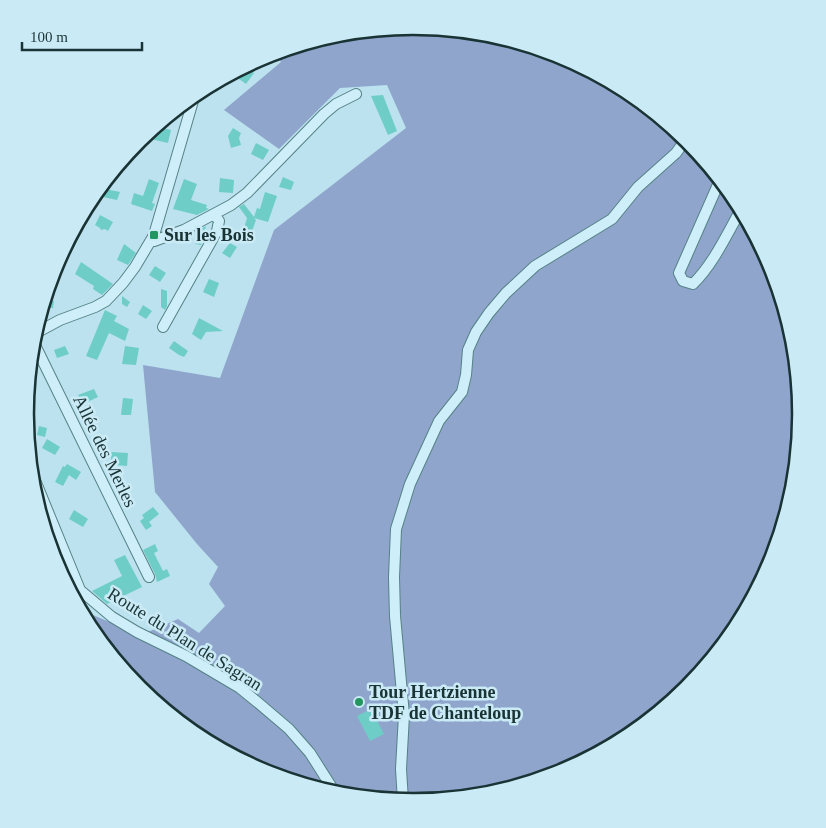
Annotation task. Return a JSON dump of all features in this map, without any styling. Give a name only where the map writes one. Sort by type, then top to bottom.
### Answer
[{"type":"street","points":[[151,241],[154,242],[184,230],[231,205],[247,193],[324,114],[336,104],[356,94]]},
{"type":"street","points":[[44,329],[60,320],[95,307],[106,300],[123,283],[151,241],[191,107]]},
{"type":"street","points":[[402,793],[401,770],[404,715],[395,616],[394,577],[396,530],[410,484],[439,421],[462,392],[466,375],[468,350],[476,332],[489,313],[506,293],[535,266],[612,219],[638,187],[682,147]]},
{"type":"street","points":[[717,187],[679,273],[683,282],[693,284],[702,276],[717,254],[737,217]]},
{"type":"street","points":[[163,327],[217,232],[219,221],[215,215]]},
{"type":"street","name":"Allée des Merles","points":[[39,353],[149,577]]},
{"type":"street","name":"Route du Plan de Sagran","points":[[45,506],[80,590],[112,617],[137,632],[186,656],[240,688],[290,729],[310,753],[329,784]]},
{"type":"shaded area","points":[[413,35],[438,36],[463,38],[511,48],[535,55],[581,74],[644,113],[698,164],[714,183],[741,224],[753,246],[772,292],[785,340],[789,364],[792,414],[791,439],[789,464],[779,512],[772,536],[753,582],[714,645],[663,699],[644,715],[603,742],[581,754],[535,773],[487,786],[463,790],[413,793],[363,790],[339,786],[291,773],[245,754],[182,715],[128,664],[112,645],[91,614],[141,635],[178,619],[199,633],[225,606],[209,584],[218,567],[155,492],[143,365],[220,378],[274,230],[406,128],[387,85],[340,88],[279,149],[224,110],[281,62],[279,60],[291,55],[339,42],[363,38]]},
{"type":"building","points":[[252,71],[254,73],[246,84],[238,78]]},
{"type":"building","points":[[383,95],[397,131],[388,135],[371,96]]},
{"type":"building","points":[[164,128],[171,130],[168,143],[152,139]]},
{"type":"building","points":[[233,128],[241,133],[239,138],[241,145],[231,148],[228,136]]},
{"type":"building","points":[[256,143],[269,150],[263,160],[251,154]]},
{"type":"building","points":[[283,177],[294,182],[291,190],[279,187]]},
{"type":"building","points":[[220,178],[234,180],[233,193],[219,192]]},
{"type":"building","points":[[149,179],[159,183],[152,203],[155,204],[152,211],[131,204],[134,193],[143,196]]},
{"type":"building","points":[[184,179],[197,184],[191,200],[207,205],[206,208],[209,209],[197,215],[173,209]]},
{"type":"building","points":[[107,189],[120,192],[117,200],[103,197]]},
{"type":"building","points":[[265,192],[277,196],[268,222],[254,218],[256,220],[252,231],[244,228],[247,218],[239,207],[244,204],[254,217],[257,208],[260,209]]},
{"type":"building","points":[[100,215],[113,222],[108,231],[105,229],[101,230],[95,225]]},
{"type":"building","points":[[206,226],[201,245],[195,244],[199,230]]},
{"type":"building","points":[[230,243],[237,247],[230,258],[222,253]]},
{"type":"building","points":[[124,244],[136,253],[128,265],[117,260]]},
{"type":"building","points":[[81,262],[113,284],[102,295],[93,289],[94,286],[75,274]]},
{"type":"building","points":[[155,266],[166,273],[160,282],[149,275]]},
{"type":"building","points":[[209,279],[219,283],[214,297],[203,292]]},
{"type":"building","points":[[161,289],[167,291],[167,306],[165,310],[161,307]]},
{"type":"building","points":[[122,296],[130,302],[127,307],[122,304]]},
{"type":"building","points":[[51,301],[54,301],[53,308],[49,308]]},
{"type":"building","points":[[143,305],[152,311],[146,319],[138,314]]},
{"type":"building","points":[[105,310],[117,316],[114,321],[129,329],[125,341],[109,333],[97,360],[86,356]]},
{"type":"building","points":[[199,318],[223,331],[206,332],[201,340],[192,334]]},
{"type":"building","points":[[174,341],[188,351],[184,357],[169,348]]},
{"type":"building","points":[[65,346],[69,354],[57,358],[54,350]]},
{"type":"building","points":[[125,346],[139,348],[136,365],[122,364]]},
{"type":"building","points":[[94,389],[98,397],[83,404],[78,395]]},
{"type":"building","points":[[123,398],[133,399],[131,415],[121,415]]},
{"type":"building","points":[[39,426],[47,428],[45,437],[37,435]]},
{"type":"building","points":[[47,439],[60,447],[55,455],[42,448]]},
{"type":"building","points":[[111,452],[128,453],[127,466],[115,465],[115,461],[111,461]]},
{"type":"building","points":[[67,464],[81,472],[76,480],[69,475],[63,486],[55,482],[63,466],[65,467]]},
{"type":"building","points":[[153,507],[159,514],[149,522],[152,526],[146,530],[140,521],[144,518],[142,515]]},
{"type":"building","points":[[74,510],[88,519],[83,527],[69,519]]},
{"type":"building","points":[[155,544],[158,551],[154,553],[163,571],[167,569],[170,576],[157,582],[143,550]]},
{"type":"building","points":[[125,555],[142,587],[107,604],[92,591],[122,576],[114,560]]},
{"type":"building","name":"Tour Hertzienne TDF de Chanteloup","points":[[358,698],[362,700],[362,708],[355,705],[355,700]]},
{"type":"building","points":[[371,709],[384,734],[370,741],[357,716]]},
{"type":"place","name":"Sur les Bois","points":[[154,235]]},
{"type":"place","name":"Tour Hertzienne TDF de Chanteloup","points":[[359,702]]}]
